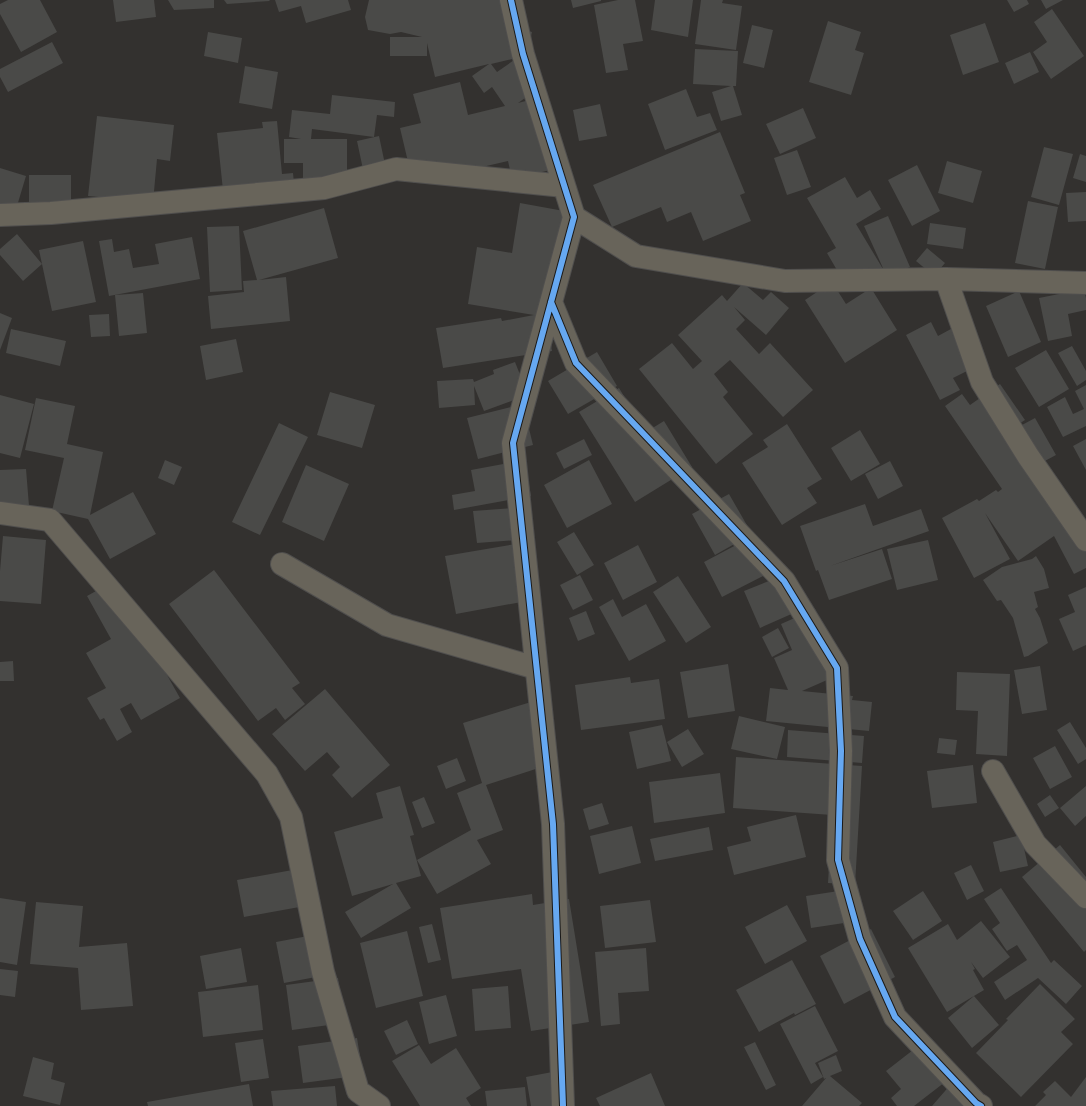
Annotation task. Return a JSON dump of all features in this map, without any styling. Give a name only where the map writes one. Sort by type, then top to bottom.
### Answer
[{"type":"street","points":[[511,0],[524,54],[574,217],[513,443],[553,824],[563,1106]]},
{"type":"street","points":[[0,216],[51,213],[324,188],[396,169],[564,186]]},
{"type":"street","points":[[574,217],[636,256],[785,281],[946,279],[1086,282]]},
{"type":"street","points":[[946,279],[982,382],[1028,456],[1086,540]]},
{"type":"street","points":[[551,302],[576,363],[784,581],[837,668],[841,751],[838,860],[860,939],[895,1017],[976,1103],[981,1106]]},
{"type":"street","points":[[0,513],[50,520],[267,774],[291,817],[323,972],[358,1091],[379,1106]]},
{"type":"street","points":[[282,564],[387,625],[536,668]]},
{"type":"street","points":[[993,771],[1035,844],[1086,897]]},
{"type":"building","points":[[8,0],[40,0],[57,32],[21,52],[0,14],[0,4]]},
{"type":"building","points":[[113,0],[154,0],[156,17],[116,22]]},
{"type":"building","points":[[168,0],[214,0],[214,8],[174,10]]},
{"type":"building","points":[[224,0],[269,0],[270,1],[227,4]]},
{"type":"building","points":[[275,0],[348,0],[351,10],[306,23],[301,6],[279,12]]},
{"type":"building","points":[[369,0],[500,0],[516,3],[516,28],[532,32],[527,56],[542,86],[518,103],[541,97],[559,168],[512,179],[508,161],[413,183],[400,128],[421,123],[413,94],[460,82],[468,115],[505,106],[492,87],[484,93],[472,76],[489,64],[435,77],[427,43],[427,56],[390,56],[390,37],[422,37],[401,32],[390,34],[368,30],[365,17]],"holes":[[[517,58],[497,72],[491,64]]]},
{"type":"building","points":[[571,0],[601,0],[601,1],[573,8]]},
{"type":"building","points":[[618,0],[635,0],[643,41],[623,44],[628,70],[606,73],[594,5]]},
{"type":"building","points":[[655,0],[693,0],[688,37],[651,30]]},
{"type":"building","points":[[701,0],[723,0],[722,3],[742,6],[736,50],[695,44]]},
{"type":"building","points":[[1007,0],[1027,0],[1029,4],[1014,12]]},
{"type":"building","points":[[1041,0],[1063,0],[1046,9]]},
{"type":"building","points":[[1052,9],[1084,56],[1051,79],[1033,52],[1047,42],[1034,22]]},
{"type":"building","points":[[828,21],[861,32],[855,50],[864,53],[851,95],[809,82]]},
{"type":"building","points":[[985,23],[999,62],[963,75],[950,35]]},
{"type":"building","points":[[752,25],[773,30],[764,68],[743,63]]},
{"type":"building","points":[[208,32],[242,38],[238,63],[204,56]]},
{"type":"building","points":[[52,42],[63,63],[8,92],[0,77],[0,69]]},
{"type":"building","points":[[695,49],[738,51],[736,86],[733,86],[742,115],[721,121],[712,92],[731,86],[693,84]]},
{"type":"building","points":[[1030,52],[1039,72],[1014,84],[1005,63]]},
{"type":"building","points":[[245,66],[278,72],[272,109],[239,103]]},
{"type":"building","points":[[686,89],[697,117],[710,113],[717,130],[665,150],[648,104]]},
{"type":"building","points":[[332,95],[395,102],[394,117],[377,115],[374,137],[312,129],[311,139],[347,139],[347,186],[303,186],[303,163],[284,163],[284,139],[301,139],[289,137],[292,110],[330,114]]},
{"type":"building","points":[[600,104],[607,136],[579,141],[573,110]]},
{"type":"building","points":[[803,108],[816,138],[780,154],[766,124]]},
{"type":"building","points":[[97,116],[174,125],[170,161],[157,159],[153,202],[88,196]]},
{"type":"building","points":[[277,121],[282,174],[293,173],[295,193],[224,200],[217,133],[263,128],[262,122]]},
{"type":"building","points":[[720,132],[745,193],[740,195],[751,221],[703,241],[691,212],[667,222],[661,207],[612,227],[593,185]]},
{"type":"building","points":[[379,136],[386,169],[364,174],[357,141]]},
{"type":"building","points":[[1044,147],[1073,154],[1059,205],[1031,197]]},
{"type":"building","points":[[797,150],[811,187],[787,195],[774,158]]},
{"type":"building","points":[[1080,154],[1086,156],[1086,182],[1073,178]]},
{"type":"building","points":[[947,161],[982,171],[973,203],[938,193]]},
{"type":"building","points":[[917,165],[940,211],[912,226],[888,180]]},
{"type":"building","points":[[0,168],[26,176],[14,216],[0,212]]},
{"type":"building","points":[[29,175],[71,175],[71,219],[29,219]]},
{"type":"building","points":[[845,177],[857,198],[870,190],[881,209],[856,224],[883,269],[848,289],[827,253],[836,248],[807,198]]},
{"type":"building","points":[[1086,192],[1086,221],[1068,222],[1066,193]]},
{"type":"building","points":[[1028,201],[1058,207],[1045,269],[1015,263]]},
{"type":"building","points":[[520,203],[575,213],[547,318],[552,351],[443,368],[436,328],[501,318],[502,321],[534,315],[468,304],[477,247],[512,253]]},
{"type":"building","points":[[324,208],[338,258],[259,280],[286,277],[290,321],[211,329],[208,296],[244,292],[243,281],[257,280],[243,231]]},
{"type":"building","points":[[888,216],[910,267],[887,277],[864,226]]},
{"type":"building","points":[[930,223],[966,228],[963,249],[927,244]]},
{"type":"building","points":[[239,226],[242,290],[210,292],[207,227]]},
{"type":"building","points":[[17,234],[42,264],[23,281],[0,255],[0,249]]},
{"type":"building","points":[[192,237],[200,279],[109,296],[99,241],[112,239],[114,252],[129,249],[133,268],[159,264],[155,244]]},
{"type":"building","points":[[83,241],[96,302],[52,311],[39,250]]},
{"type":"building","points":[[927,248],[945,263],[934,276],[916,261]]},
{"type":"building","points":[[832,282],[846,304],[871,288],[897,330],[845,363],[805,300]]},
{"type":"building","points":[[743,283],[763,300],[771,292],[789,308],[766,335],[734,307],[745,320],[736,329],[759,354],[770,343],[813,390],[783,417],[730,360],[714,374],[728,392],[723,397],[753,434],[716,464],[639,369],[672,343],[693,369],[702,361],[678,335],[722,295],[727,301]]},
{"type":"building","points":[[1084,289],[1086,310],[1068,314],[1072,336],[1048,341],[1039,298]]},
{"type":"building","points":[[1019,291],[1041,342],[1008,357],[986,306]]},
{"type":"building","points":[[143,293],[147,333],[119,336],[115,295]]},
{"type":"building","points":[[0,313],[12,318],[0,350]]},
{"type":"building","points":[[109,314],[110,336],[91,337],[89,315]]},
{"type":"building","points":[[931,322],[938,336],[962,323],[983,363],[953,378],[960,390],[940,400],[906,335]]},
{"type":"building","points":[[11,329],[66,341],[60,366],[6,353]]},
{"type":"building","points":[[236,339],[243,372],[206,380],[200,346]]},
{"type":"building","points":[[1072,346],[1086,371],[1086,380],[1077,386],[1058,353]]},
{"type":"building","points":[[1046,350],[1069,389],[1039,407],[1015,368]]},
{"type":"building","points":[[597,352],[617,386],[568,414],[548,381]]},
{"type":"building","points":[[515,362],[528,395],[484,411],[474,386],[475,405],[439,408],[437,381],[473,379],[474,382],[494,374],[493,370]]},
{"type":"building","points":[[1000,384],[1025,420],[1014,427],[1078,520],[1064,530],[1078,523],[1086,538],[1086,568],[1074,574],[1054,536],[1018,561],[985,513],[1010,559],[974,578],[942,518],[977,499],[979,501],[996,490],[998,492],[1002,489],[945,406],[962,394],[970,405]]},
{"type":"building","points":[[1086,385],[1086,426],[1063,437],[1047,407],[1065,397],[1073,414],[1084,409],[1075,391]]},
{"type":"building","points":[[619,388],[646,432],[664,421],[692,467],[635,502],[579,412]]},
{"type":"building","points":[[330,392],[375,405],[362,448],[317,435]]},
{"type":"building","points":[[0,395],[34,404],[20,458],[0,453]]},
{"type":"building","points":[[36,398],[75,406],[67,444],[103,452],[90,515],[133,492],[156,534],[110,559],[88,519],[52,511],[64,458],[25,450]]},
{"type":"building","points":[[523,404],[533,445],[478,459],[467,418]]},
{"type":"building","points":[[1035,418],[1056,455],[1043,462],[1022,425]]},
{"type":"building","points":[[279,423],[308,437],[260,535],[232,522]]},
{"type":"building","points":[[787,424],[822,479],[807,488],[817,503],[782,525],[742,463],[768,447],[763,440]]},
{"type":"building","points":[[860,430],[880,464],[851,481],[831,448]]},
{"type":"building","points":[[584,439],[592,455],[564,469],[556,453]]},
{"type":"building","points":[[1086,439],[1086,470],[1073,446]]},
{"type":"building","points":[[165,460],[182,467],[174,485],[158,478]]},
{"type":"building","points":[[525,460],[531,496],[454,510],[452,495],[475,491],[471,470]]},
{"type":"building","points":[[589,460],[612,504],[567,528],[544,485]]},
{"type":"building","points":[[890,461],[903,486],[878,499],[865,474]]},
{"type":"building","points":[[306,465],[349,484],[324,541],[282,522]]},
{"type":"building","points":[[26,469],[29,506],[0,508],[0,470]]},
{"type":"building","points":[[729,494],[752,534],[715,555],[692,514]]},
{"type":"building","points":[[865,504],[873,526],[921,509],[929,531],[830,566],[882,549],[892,579],[829,600],[818,570],[816,571],[800,526]]},
{"type":"building","points":[[528,507],[530,539],[477,543],[473,511]]},
{"type":"building","points":[[574,532],[594,565],[577,575],[557,542]]},
{"type":"building","points":[[755,535],[773,571],[722,597],[704,562]]},
{"type":"building","points":[[3,536],[46,540],[41,604],[0,601],[0,571]]},
{"type":"building","points":[[928,540],[938,580],[897,590],[887,549]]},
{"type":"building","points":[[528,542],[538,599],[456,614],[445,556]]},
{"type":"building","points":[[638,545],[657,582],[623,600],[604,563]]},
{"type":"building","points":[[1036,556],[1044,569],[1049,588],[1034,592],[1038,607],[1035,609],[1040,618],[1048,643],[1024,657],[1013,618],[1001,600],[997,601],[983,580],[1002,567],[1032,559]]},
{"type":"building","points":[[214,570],[300,683],[292,688],[305,704],[285,720],[276,708],[258,721],[169,604]]},
{"type":"building","points":[[580,575],[593,600],[573,610],[560,585]]},
{"type":"building","points":[[678,576],[711,627],[686,643],[653,592]]},
{"type":"building","points":[[781,576],[796,612],[760,628],[744,591]]},
{"type":"building","points":[[114,581],[180,698],[141,720],[131,703],[120,709],[132,732],[117,741],[104,718],[100,720],[87,698],[106,688],[86,653],[111,639],[87,596]]},
{"type":"building","points":[[1086,587],[1086,645],[1073,651],[1059,619],[1075,612],[1068,595]]},
{"type":"building","points":[[613,599],[622,617],[646,604],[666,641],[629,661],[599,607]]},
{"type":"building","points":[[815,609],[843,673],[802,691],[853,696],[852,700],[872,702],[869,731],[766,721],[770,688],[788,690],[774,658],[792,650],[781,624]]},
{"type":"building","points":[[586,611],[595,634],[578,641],[569,618]]},
{"type":"building","points":[[778,628],[789,648],[772,657],[762,637]]},
{"type":"building","points":[[13,661],[14,681],[0,681],[0,662]]},
{"type":"building","points":[[728,664],[735,711],[688,718],[680,672]]},
{"type":"building","points":[[1040,666],[1047,710],[1022,714],[1014,670]]},
{"type":"building","points":[[957,672],[1010,674],[1007,756],[976,754],[978,711],[956,710]]},
{"type":"building","points":[[630,677],[631,683],[659,679],[665,719],[581,730],[575,685]]},
{"type":"building","points":[[325,689],[390,765],[352,798],[332,775],[340,767],[327,752],[305,771],[272,734]]},
{"type":"building","points":[[531,702],[551,764],[486,785],[503,830],[477,840],[491,864],[437,894],[417,860],[471,830],[457,793],[482,783],[463,723]]},
{"type":"building","points":[[739,716],[785,727],[777,759],[731,749]]},
{"type":"building","points":[[1070,722],[1086,748],[1086,759],[1078,764],[1057,730]]},
{"type":"building","points":[[662,725],[671,761],[637,769],[629,732]]},
{"type":"building","points":[[688,729],[704,754],[682,767],[667,742]]},
{"type":"building","points":[[788,730],[864,736],[862,763],[787,757]]},
{"type":"building","points":[[939,738],[957,740],[955,755],[937,753]]},
{"type":"building","points":[[1055,746],[1072,777],[1050,789],[1033,758]]},
{"type":"building","points":[[736,757],[862,766],[855,885],[828,883],[832,815],[733,808]]},
{"type":"building","points":[[457,758],[466,781],[446,789],[437,766]]},
{"type":"building","points":[[973,765],[977,803],[932,808],[927,771]]},
{"type":"building","points":[[720,773],[725,813],[654,823],[649,782]]},
{"type":"building","points":[[400,786],[414,835],[410,836],[421,876],[396,883],[411,908],[361,938],[345,912],[393,884],[352,896],[334,832],[383,818],[376,793]]},
{"type":"building","points":[[1086,786],[1086,816],[1075,826],[1060,808]]},
{"type":"building","points":[[1050,795],[1059,808],[1045,817],[1037,804]]},
{"type":"building","points":[[424,797],[435,823],[422,828],[412,802]]},
{"type":"building","points":[[602,803],[609,824],[589,830],[583,809]]},
{"type":"building","points":[[796,815],[806,857],[734,875],[727,847],[751,841],[747,827]]},
{"type":"building","points":[[632,826],[641,863],[599,874],[590,836]]},
{"type":"building","points":[[709,827],[713,850],[655,861],[650,839]]},
{"type":"building","points":[[1021,835],[1028,866],[1000,872],[993,842]]},
{"type":"building","points":[[1060,845],[1086,877],[1086,950],[1084,952],[1022,877]]},
{"type":"building","points":[[971,865],[984,891],[967,900],[954,873]]},
{"type":"building","points":[[298,869],[305,906],[244,917],[237,880]]},
{"type":"building","points":[[858,888],[864,920],[811,928],[806,896]]},
{"type":"building","points":[[1001,888],[1051,963],[1054,960],[1082,986],[1066,1004],[1038,978],[1005,1000],[994,982],[1027,960],[1017,945],[1007,951],[992,929],[1000,923],[984,899]]},
{"type":"building","points":[[923,891],[942,921],[913,940],[893,911]]},
{"type":"building","points":[[532,894],[533,905],[569,899],[589,1022],[531,1031],[521,969],[452,979],[440,908]]},
{"type":"building","points":[[0,898],[26,902],[17,965],[0,962]]},
{"type":"building","points":[[650,900],[656,942],[605,948],[600,906]]},
{"type":"building","points":[[36,902],[83,906],[79,947],[127,943],[133,1006],[81,1010],[78,968],[30,964]]},
{"type":"building","points":[[787,905],[807,941],[765,964],[745,927]]},
{"type":"building","points":[[981,921],[1010,957],[983,978],[971,962],[975,969],[973,970],[984,990],[947,1012],[908,948],[948,924],[957,940]]},
{"type":"building","points":[[432,924],[441,960],[428,963],[419,927]]},
{"type":"building","points":[[871,929],[895,977],[844,1004],[820,956]]},
{"type":"building","points":[[407,931],[423,996],[376,1008],[360,943]]},
{"type":"building","points":[[324,933],[332,974],[284,983],[276,942]]},
{"type":"building","points":[[241,948],[247,982],[206,989],[200,956]]},
{"type":"building","points":[[646,948],[649,991],[618,993],[620,1024],[601,1026],[595,952]]},
{"type":"building","points":[[792,960],[816,1004],[795,1015],[794,1013],[759,1032],[736,990]]},
{"type":"building","points":[[0,969],[18,971],[15,997],[0,995]]},
{"type":"building","points":[[338,978],[344,1023],[292,1030],[286,985]]},
{"type":"building","points":[[1040,984],[1075,1019],[1061,1032],[1073,1044],[1021,1097],[976,1053]]},
{"type":"building","points":[[258,985],[263,1030],[203,1037],[198,992]]},
{"type":"building","points":[[508,986],[511,1028],[475,1031],[472,989]]},
{"type":"building","points":[[446,995],[457,1036],[429,1044],[419,1002]]},
{"type":"building","points":[[974,996],[999,1025],[972,1048],[948,1018]]},
{"type":"building","points":[[815,1006],[838,1051],[815,1063],[823,1077],[811,1084],[780,1024]]},
{"type":"building","points":[[407,1020],[418,1044],[396,1055],[384,1031]]},
{"type":"building","points":[[357,1038],[363,1075],[303,1083],[298,1046]]},
{"type":"building","points":[[263,1039],[269,1078],[241,1082],[235,1043]]},
{"type":"building","points":[[755,1042],[776,1085],[766,1090],[744,1047]]},
{"type":"building","points":[[922,1043],[949,1079],[914,1106],[897,1106],[891,1098],[901,1089],[886,1071]]},
{"type":"building","points":[[419,1045],[431,1064],[456,1048],[481,1088],[466,1098],[471,1106],[420,1106],[392,1061]]},
{"type":"building","points":[[836,1055],[842,1071],[830,1076],[862,1103],[859,1106],[802,1106],[826,1078],[824,1079],[818,1063]]},
{"type":"building","points":[[33,1057],[54,1063],[51,1079],[65,1083],[60,1105],[23,1096]]},
{"type":"building","points":[[563,1070],[559,1106],[531,1106],[526,1077]]},
{"type":"building","points":[[651,1073],[665,1106],[600,1106],[596,1098]]},
{"type":"building","points":[[958,1076],[990,1106],[932,1106]]},
{"type":"building","points":[[1086,1077],[1086,1106],[1035,1106],[1046,1095],[1043,1092],[1055,1081],[1071,1097]]},
{"type":"building","points":[[249,1084],[253,1106],[148,1106],[147,1102]]},
{"type":"building","points":[[335,1086],[337,1106],[273,1106],[271,1091]]},
{"type":"building","points":[[525,1087],[527,1106],[487,1106],[485,1091]]},
{"type":"cycle path","points":[[511,0],[523,54],[574,217],[513,443],[553,824],[563,1106]]},
{"type":"cycle path","points":[[551,302],[576,363],[784,581],[837,668],[841,751],[838,860],[860,939],[895,1017],[976,1103],[981,1106]]}]
